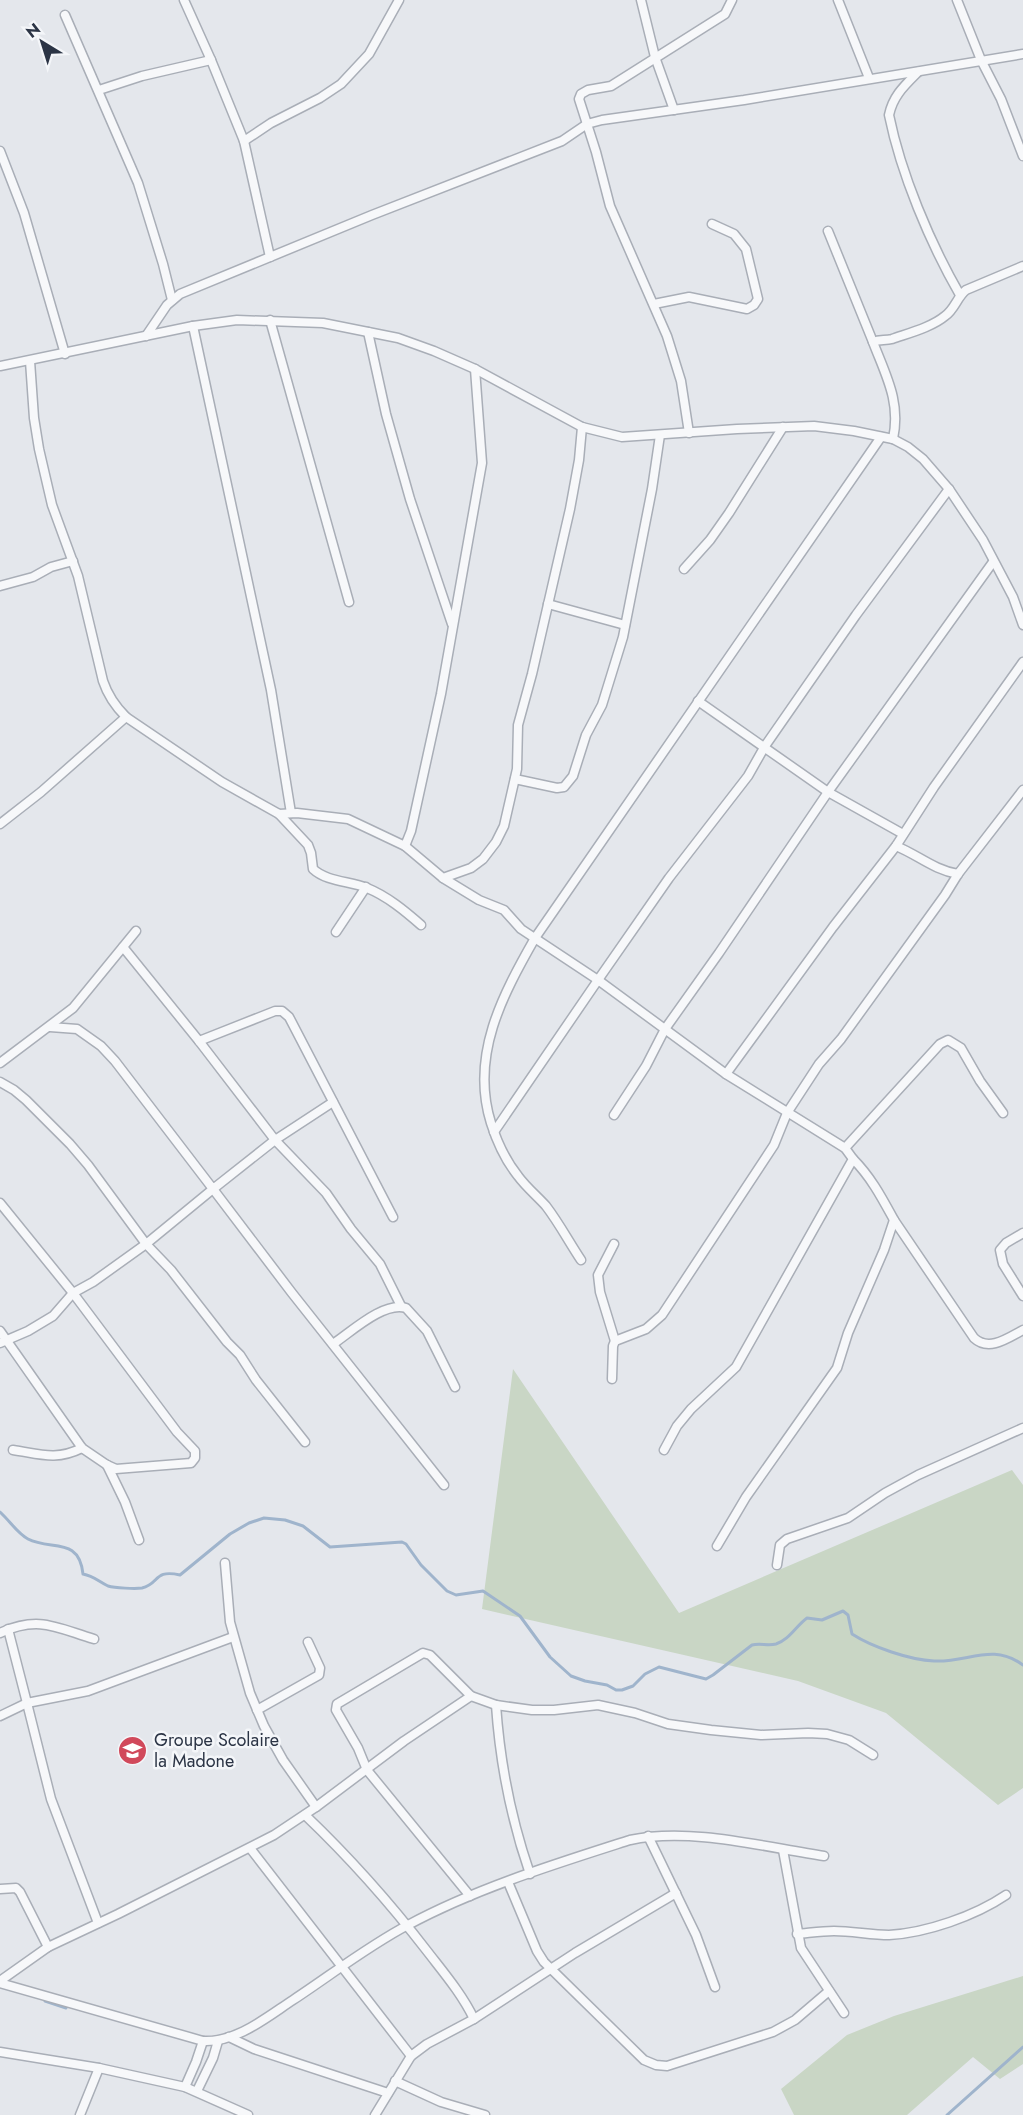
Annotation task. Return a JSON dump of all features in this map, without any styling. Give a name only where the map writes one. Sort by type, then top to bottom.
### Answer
[{"type":"street","points":[[184,0],[212,60],[244,141],[270,257]]},
{"type":"street","points":[[244,141],[271,123],[320,98],[349,76],[369,54],[399,0]]},
{"type":"street","points":[[641,0],[655,57],[674,110]]},
{"type":"street","points":[[689,433],[681,381],[667,336],[610,206],[579,99],[581,94],[588,90],[611,86],[725,14],[732,0]]},
{"type":"street","points":[[838,0],[869,78]]},
{"type":"street","points":[[957,0],[981,60],[1001,99],[1023,156]]},
{"type":"street","points":[[65,15],[138,183],[172,300]]},
{"type":"street","points":[[146,336],[172,300],[180,294],[562,141],[587,124],[1023,54]]},
{"type":"street","points":[[99,90],[142,76],[212,60]]},
{"type":"street","points":[[918,72],[900,90],[892,102],[889,115],[915,199],[932,240],[960,295]]},
{"type":"street","points":[[0,151],[24,213],[65,354]]},
{"type":"street","points":[[654,304],[689,297],[747,309],[754,305],[758,299],[746,249],[734,234],[712,224]]},
{"type":"street","points":[[828,231],[873,342],[896,407],[897,422],[893,439]]},
{"type":"street","points":[[873,342],[879,339],[888,340],[935,322],[946,315],[966,290],[1023,266]]},
{"type":"street","points":[[0,366],[193,326],[237,320],[323,324],[407,342],[475,369],[582,427],[622,437],[814,426],[893,439],[923,459],[949,489],[983,540],[1022,619]]},
{"type":"street","points":[[270,320],[349,602]]},
{"type":"street","points":[[193,326],[271,690],[291,813]]},
{"type":"street","points":[[368,332],[386,414],[410,499],[453,627]]},
{"type":"street","points":[[30,361],[34,418],[52,505],[73,561],[108,695],[126,717],[222,782],[279,814],[308,845],[313,869],[317,873],[366,887],[401,908],[421,925]]},
{"type":"street","points":[[405,846],[411,831],[441,694],[482,463],[475,369]]},
{"type":"street","points":[[443,878],[471,868],[483,859],[496,842],[504,826],[518,756],[516,735],[570,509],[579,460],[582,427]]},
{"type":"street","points":[[684,569],[710,540],[729,513],[783,428]]},
{"type":"street","points":[[514,778],[557,788],[569,783],[586,735],[603,705],[625,625],[660,435]]},
{"type":"street","points":[[581,1260],[547,1207],[518,1176],[503,1153],[494,1132],[485,1104],[484,1078],[485,1052],[492,1028],[505,995],[535,938],[881,437]]},
{"type":"street","points":[[494,1132],[669,879],[748,776],[765,746],[856,615],[949,489]]},
{"type":"street","points":[[0,586],[33,577],[51,567],[73,561]]},
{"type":"street","points":[[614,1115],[646,1066],[665,1029],[828,792],[993,562]]},
{"type":"street","points":[[548,604],[625,625]]},
{"type":"street","points":[[726,1074],[833,927],[896,846],[1023,662]]},
{"type":"street","points":[[698,701],[828,792],[903,834]]},
{"type":"street","points":[[0,824],[41,792],[126,717]]},
{"type":"street","points":[[615,1341],[646,1329],[662,1315],[774,1145],[787,1113],[819,1064],[841,1039],[958,874],[1023,789]]},
{"type":"street","points":[[279,814],[291,813],[348,819],[405,846],[443,878],[479,900],[504,910],[521,929],[598,980],[726,1074],[845,1148],[880,1193],[894,1220],[974,1338],[981,1344],[989,1345],[1023,1330]]},
{"type":"street","points":[[896,846],[910,851],[935,868],[958,874]]},
{"type":"street","points":[[336,932],[366,887]]},
{"type":"street","points":[[0,1063],[20,1046],[63,1018],[136,931]]},
{"type":"street","points":[[123,947],[276,1140],[326,1193],[351,1229],[380,1264],[401,1306]]},
{"type":"street","points":[[199,1041],[275,1011],[282,1011],[289,1017],[393,1217]]},
{"type":"street","points":[[50,1027],[76,1029],[100,1046],[115,1061],[444,1485]]},
{"type":"street","points":[[845,1148],[940,1044],[948,1040],[961,1048],[1003,1113]]},
{"type":"street","points":[[0,1082],[26,1100],[88,1165],[146,1244],[171,1270],[227,1342],[240,1355],[256,1380],[305,1442]]},
{"type":"street","points":[[4,1341],[53,1316],[73,1293],[93,1282],[146,1244],[276,1140],[333,1102]]},
{"type":"street","points":[[664,1450],[691,1409],[736,1367],[853,1159]]},
{"type":"street","points":[[0,1203],[73,1293],[177,1432],[195,1451],[195,1458],[191,1463],[116,1469],[107,1466],[82,1448],[4,1341],[0,1331]]},
{"type":"street","points":[[717,1546],[746,1497],[837,1368],[848,1333],[884,1250],[894,1220]]},
{"type":"street","points":[[1023,1233],[1006,1243],[1000,1250],[1003,1264],[1023,1296]]},
{"type":"street","points":[[612,1379],[615,1341],[600,1292],[598,1275],[614,1244]]},
{"type":"street","points":[[333,1344],[383,1310],[401,1306],[406,1308],[427,1331],[455,1388]]},
{"type":"street","points":[[777,1564],[780,1545],[787,1539],[848,1518],[885,1492],[918,1475],[1023,1428]]},
{"type":"street","points":[[12,1450],[53,1456],[68,1455],[82,1448]]},
{"type":"street","points":[[107,1466],[125,1502],[139,1540]]},
{"type":"street","points":[[225,1563],[233,1637],[257,1710],[284,1760],[316,1808]]},
{"type":"street","points":[[94,1639],[47,1624],[24,1624],[4,1631],[27,1703],[51,1798],[98,1923]]},
{"type":"street","points":[[0,1716],[27,1703],[88,1691],[233,1637]]},
{"type":"street","points":[[257,1710],[319,1675],[320,1668],[308,1642]]},
{"type":"street","points":[[470,1896],[367,1770],[358,1748],[336,1710],[337,1704],[404,1663],[427,1653],[471,1696],[496,1705],[532,1710],[554,1710],[598,1705],[635,1713],[668,1724],[711,1730],[762,1735],[808,1732],[827,1734],[849,1740],[873,1755]]},
{"type":"street","points":[[0,1982],[48,1947],[250,1848],[305,1815],[404,1741],[471,1696]]},
{"type":"street","points":[[496,1705],[498,1739],[508,1800],[518,1842],[530,1874]]},
{"type":"street","points":[[305,1815],[359,1869],[408,1925],[455,1988],[474,2019]]},
{"type":"street","points":[[648,1836],[696,1935],[715,1987]]},
{"type":"street","points":[[0,1982],[203,2041],[219,2041],[276,2010],[408,1925],[470,1896],[586,1854],[648,1836],[678,1836],[748,1843],[824,1856]]},
{"type":"street","points":[[250,1848],[411,2056]]},
{"type":"street","points":[[783,1850],[801,1948],[844,2013]]},
{"type":"street","points":[[508,1882],[537,1951],[552,1970],[644,2060],[656,2065],[667,2066],[773,2032],[795,2020],[829,1991]]},
{"type":"street","points":[[0,1889],[16,1888],[20,1892],[48,1947]]},
{"type":"street","points":[[375,2115],[411,2056],[427,2043],[474,2019],[592,1943],[676,1893]]},
{"type":"street","points":[[797,1934],[835,1931],[888,1935],[910,1932],[954,1920],[988,1907],[1006,1895]]},
{"type":"street","points":[[229,2037],[254,2049],[388,2093]]},
{"type":"street","points":[[185,2087],[203,2041]]},
{"type":"street","points":[[196,2091],[219,2041]]},
{"type":"street","points":[[0,2052],[99,2068],[185,2087],[248,2115]]},
{"type":"street","points":[[80,2115],[99,2068]]},
{"type":"street","points":[[395,2080],[441,2102],[485,2115]]},
{"type":"green space","points":[[513,1369],[679,1613],[1012,1470],[1023,1485],[1023,1788],[998,1805],[886,1713],[798,1681],[482,1609]]},
{"type":"green space","points":[[1023,1976],[1023,2064],[1000,2079],[973,2057],[907,2115],[794,2115],[781,2089],[847,2035],[894,2016]]},
{"type":"waterway","points":[[0,1512],[28,1539],[70,1549],[76,1554],[83,1574],[108,1586],[120,1588],[142,1588],[161,1575],[180,1575],[230,1534],[249,1523],[264,1518],[285,1520],[303,1526],[330,1547],[402,1542],[447,1591],[456,1595],[483,1591],[520,1616],[550,1657],[571,1676],[607,1685],[616,1690],[633,1686],[645,1674],[659,1667],[706,1679],[752,1645],[776,1644],[785,1639],[807,1618],[822,1620],[843,1611],[848,1615],[852,1634],[892,1652],[934,1661],[990,1654],[1001,1655],[1012,1658],[1023,1665]]},
{"type":"waterway","points":[[45,2001],[66,2008]]},
{"type":"waterway","points":[[947,2115],[1023,2047]]},
{"type":"place","name":"Groupe Scolaire la Madone","points":[[133,1750]]}]
